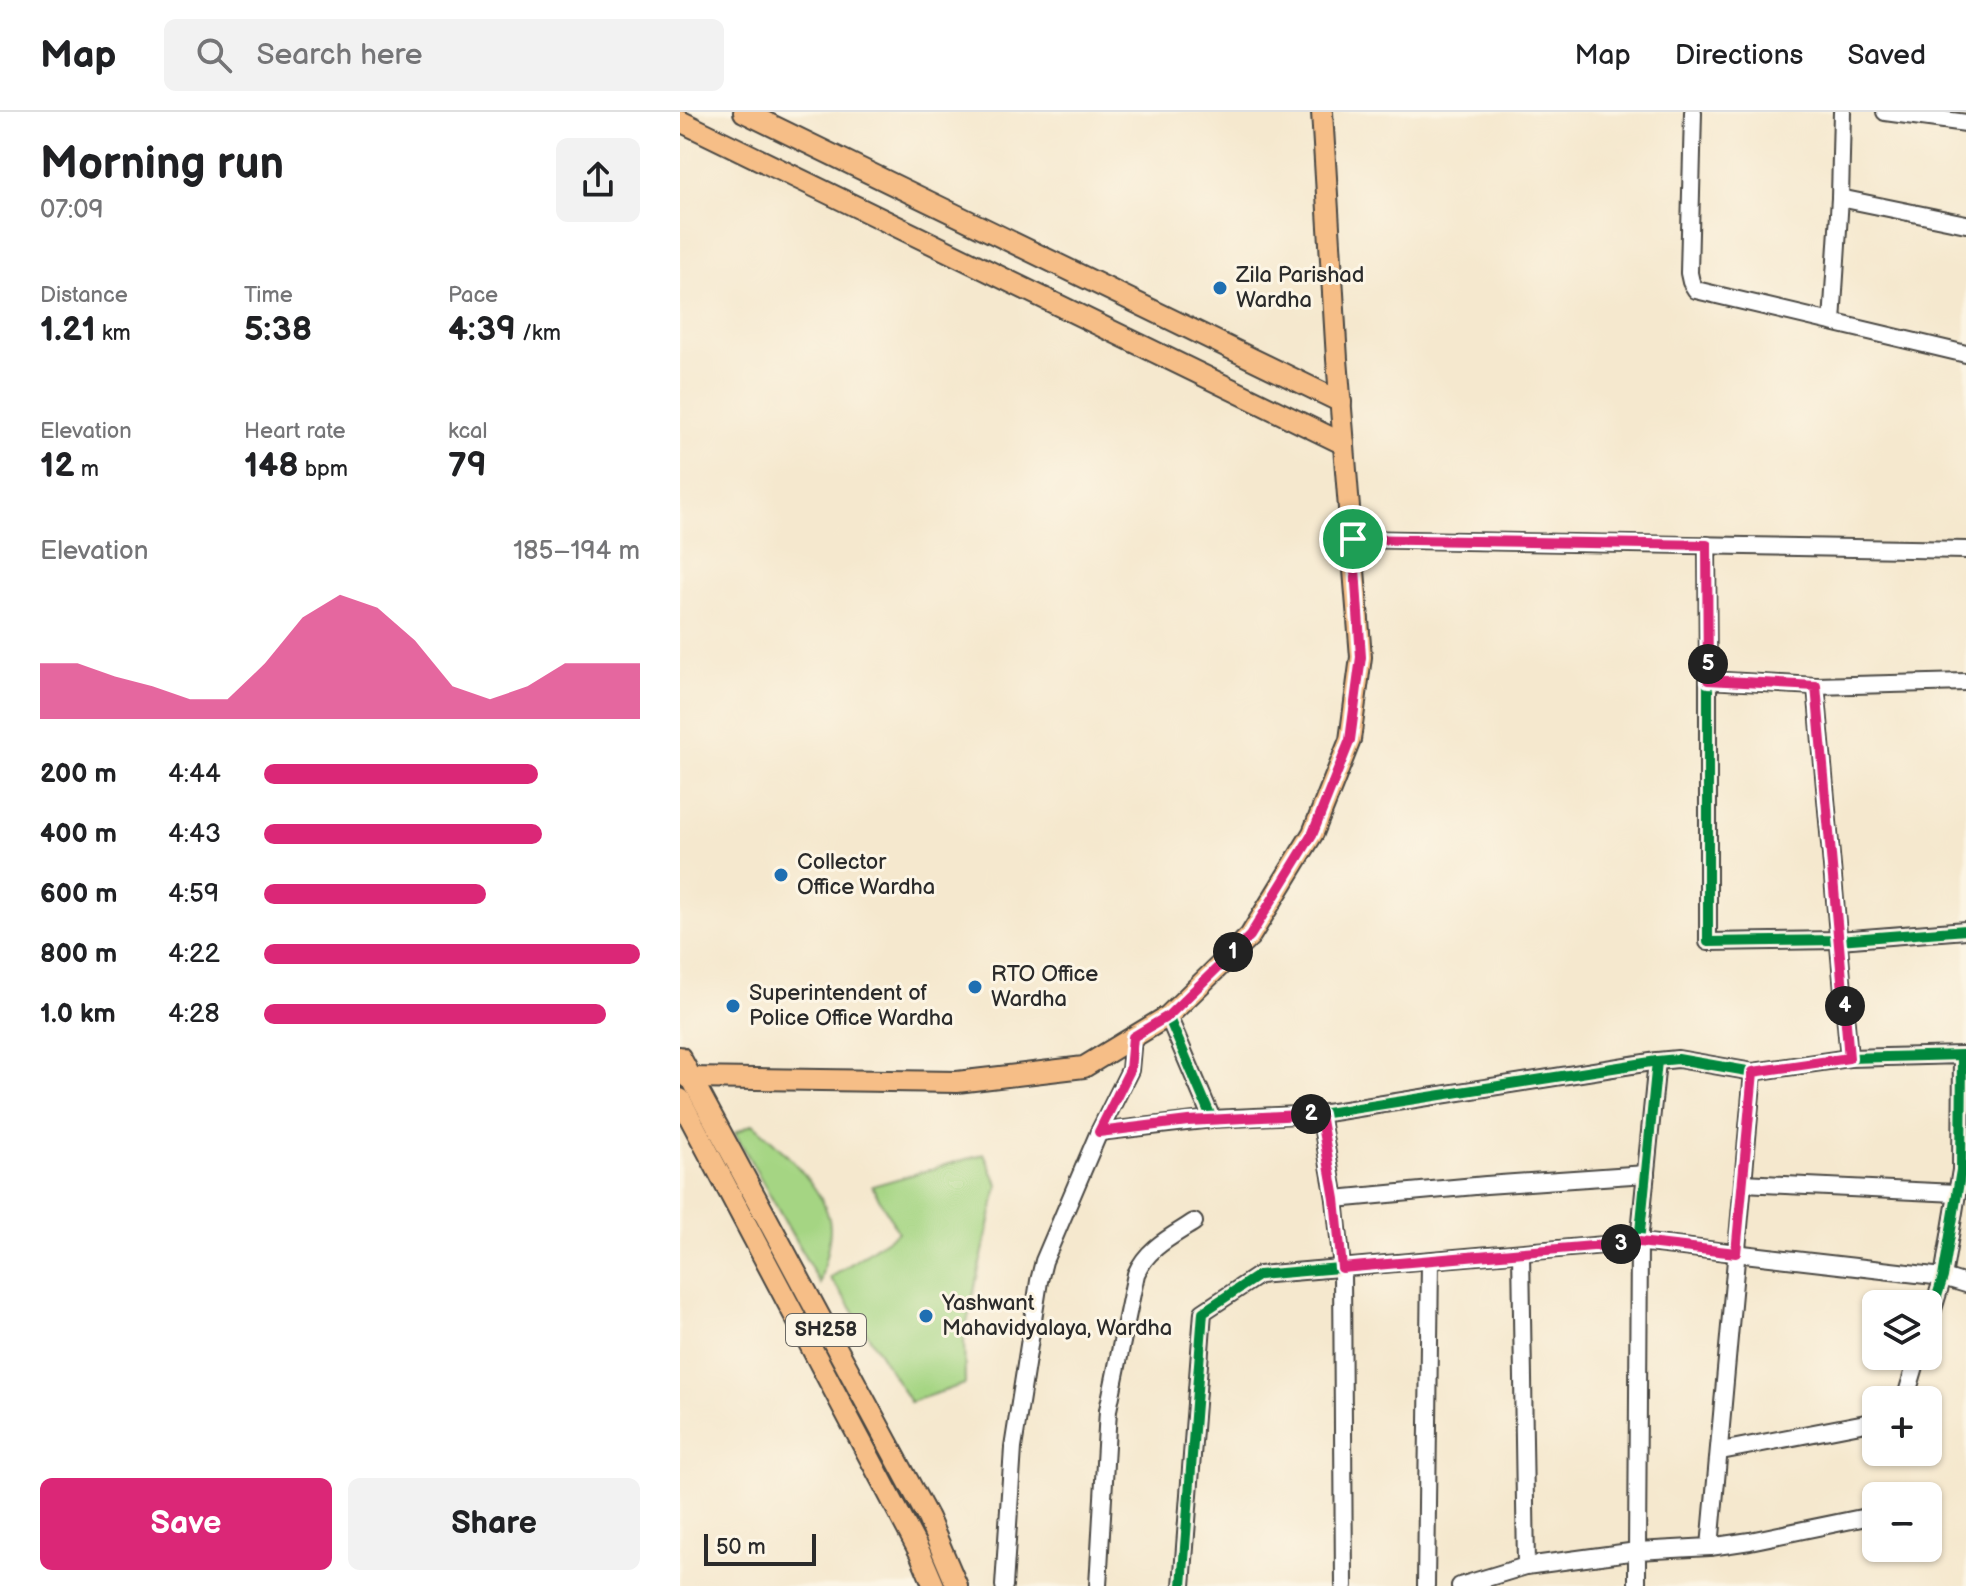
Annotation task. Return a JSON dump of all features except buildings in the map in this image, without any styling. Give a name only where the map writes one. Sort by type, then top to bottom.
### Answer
[{"type":"main road","points":[[744,112],[1341,402]]},
{"type":"main road","points":[[685,1078],[957,1082],[1084,1067],[1168,1016],[1250,936],[1313,833],[1350,740],[1361,657],[1322,112]]},
{"type":"main road","points":[[680,121],[1344,444]]},
{"type":"main road","name":"SH258","points":[[680,1057],[685,1078],[928,1518],[957,1586]]},
{"type":"main road","name":"SH258","points":[[680,1099],[920,1553],[934,1586]]},
{"type":"street","points":[[1693,112],[1689,273],[1696,290],[1966,354]]},
{"type":"street","points":[[1832,322],[1842,112]]},
{"type":"street","points":[[1885,112],[1966,123]]},
{"type":"street","points":[[1840,198],[1966,224]]},
{"type":"street","points":[[1353,539],[1966,550]]},
{"type":"street","points":[[1707,545],[1708,942],[1839,940],[1966,930]]},
{"type":"street","points":[[1708,680],[1816,686],[1966,682]]},
{"type":"street","points":[[1816,686],[1849,1058]]},
{"type":"street","points":[[1168,1016],[1212,1119]]},
{"type":"street","points":[[1004,1586],[1013,1448],[1039,1281],[1044,1261],[1099,1132],[1130,1070],[1133,1037]]},
{"type":"street","points":[[1099,1132],[1212,1119],[1320,1114],[1678,1059],[1753,1072],[1849,1058],[1962,1055],[1961,1170],[1939,1290]]},
{"type":"street","points":[[1637,1586],[1639,1242],[1657,1061]]},
{"type":"street","points":[[1710,1547],[1753,1072]]},
{"type":"street","points":[[1320,1114],[1335,1199],[1342,1268],[1344,1586]]},
{"type":"street","points":[[1335,1199],[1646,1174]]},
{"type":"street","points":[[1743,1183],[1957,1193]]},
{"type":"street","points":[[1098,1586],[1108,1410],[1136,1274],[1141,1262],[1153,1249],[1194,1222]]},
{"type":"street","points":[[1182,1586],[1203,1312],[1259,1275],[1639,1242],[1943,1277],[1966,1284]]},
{"type":"street","points":[[1521,1253],[1526,1566]]},
{"type":"street","points":[[1426,1586],[1430,1261]]},
{"type":"street","points":[[1721,1451],[1862,1424]]},
{"type":"street","points":[[1460,1586],[1526,1566],[1637,1551],[1710,1547],[1862,1518]]},
{"type":"green space","points":[[753,1124],[801,1170],[821,1199],[830,1235],[820,1284],[735,1133]]},
{"type":"green space","points":[[984,1154],[998,1185],[964,1336],[965,1384],[910,1402],[830,1278],[898,1232],[872,1186]]},
{"type":"cycle path","points":[[1816,686],[1708,680],[1708,942],[1839,940],[1966,930]]},
{"type":"cycle path","points":[[1168,1016],[1212,1119],[1320,1114],[1678,1059],[1753,1072],[1849,1058],[1962,1055],[1961,1170],[1939,1290]]},
{"type":"cycle path","points":[[1182,1586],[1203,1312],[1259,1275],[1639,1242],[1657,1061]]},
{"type":"place","name":"Zila Parishad Wardha","points":[[1220,288]]},
{"type":"place","name":"Collector Office Wardha","points":[[781,875]]},
{"type":"place","name":"RTO Office Wardha","points":[[975,987]]},
{"type":"place","name":"Superintendent of Police Office Wardha","points":[[733,1006]]},
{"type":"place","name":"Yashwant Mahavidyalaya, Wardha","points":[[926,1316]]},
{"type":"route","points":[[1353,539],[1707,545],[1708,680],[1816,686],[1849,1058],[1753,1072],[1736,1253],[1639,1242],[1342,1268],[1335,1199],[1320,1114],[1188,1121],[1099,1132],[1130,1070],[1133,1037],[1168,1016],[1250,936],[1313,833],[1350,740],[1361,657],[1353,539]]}]
